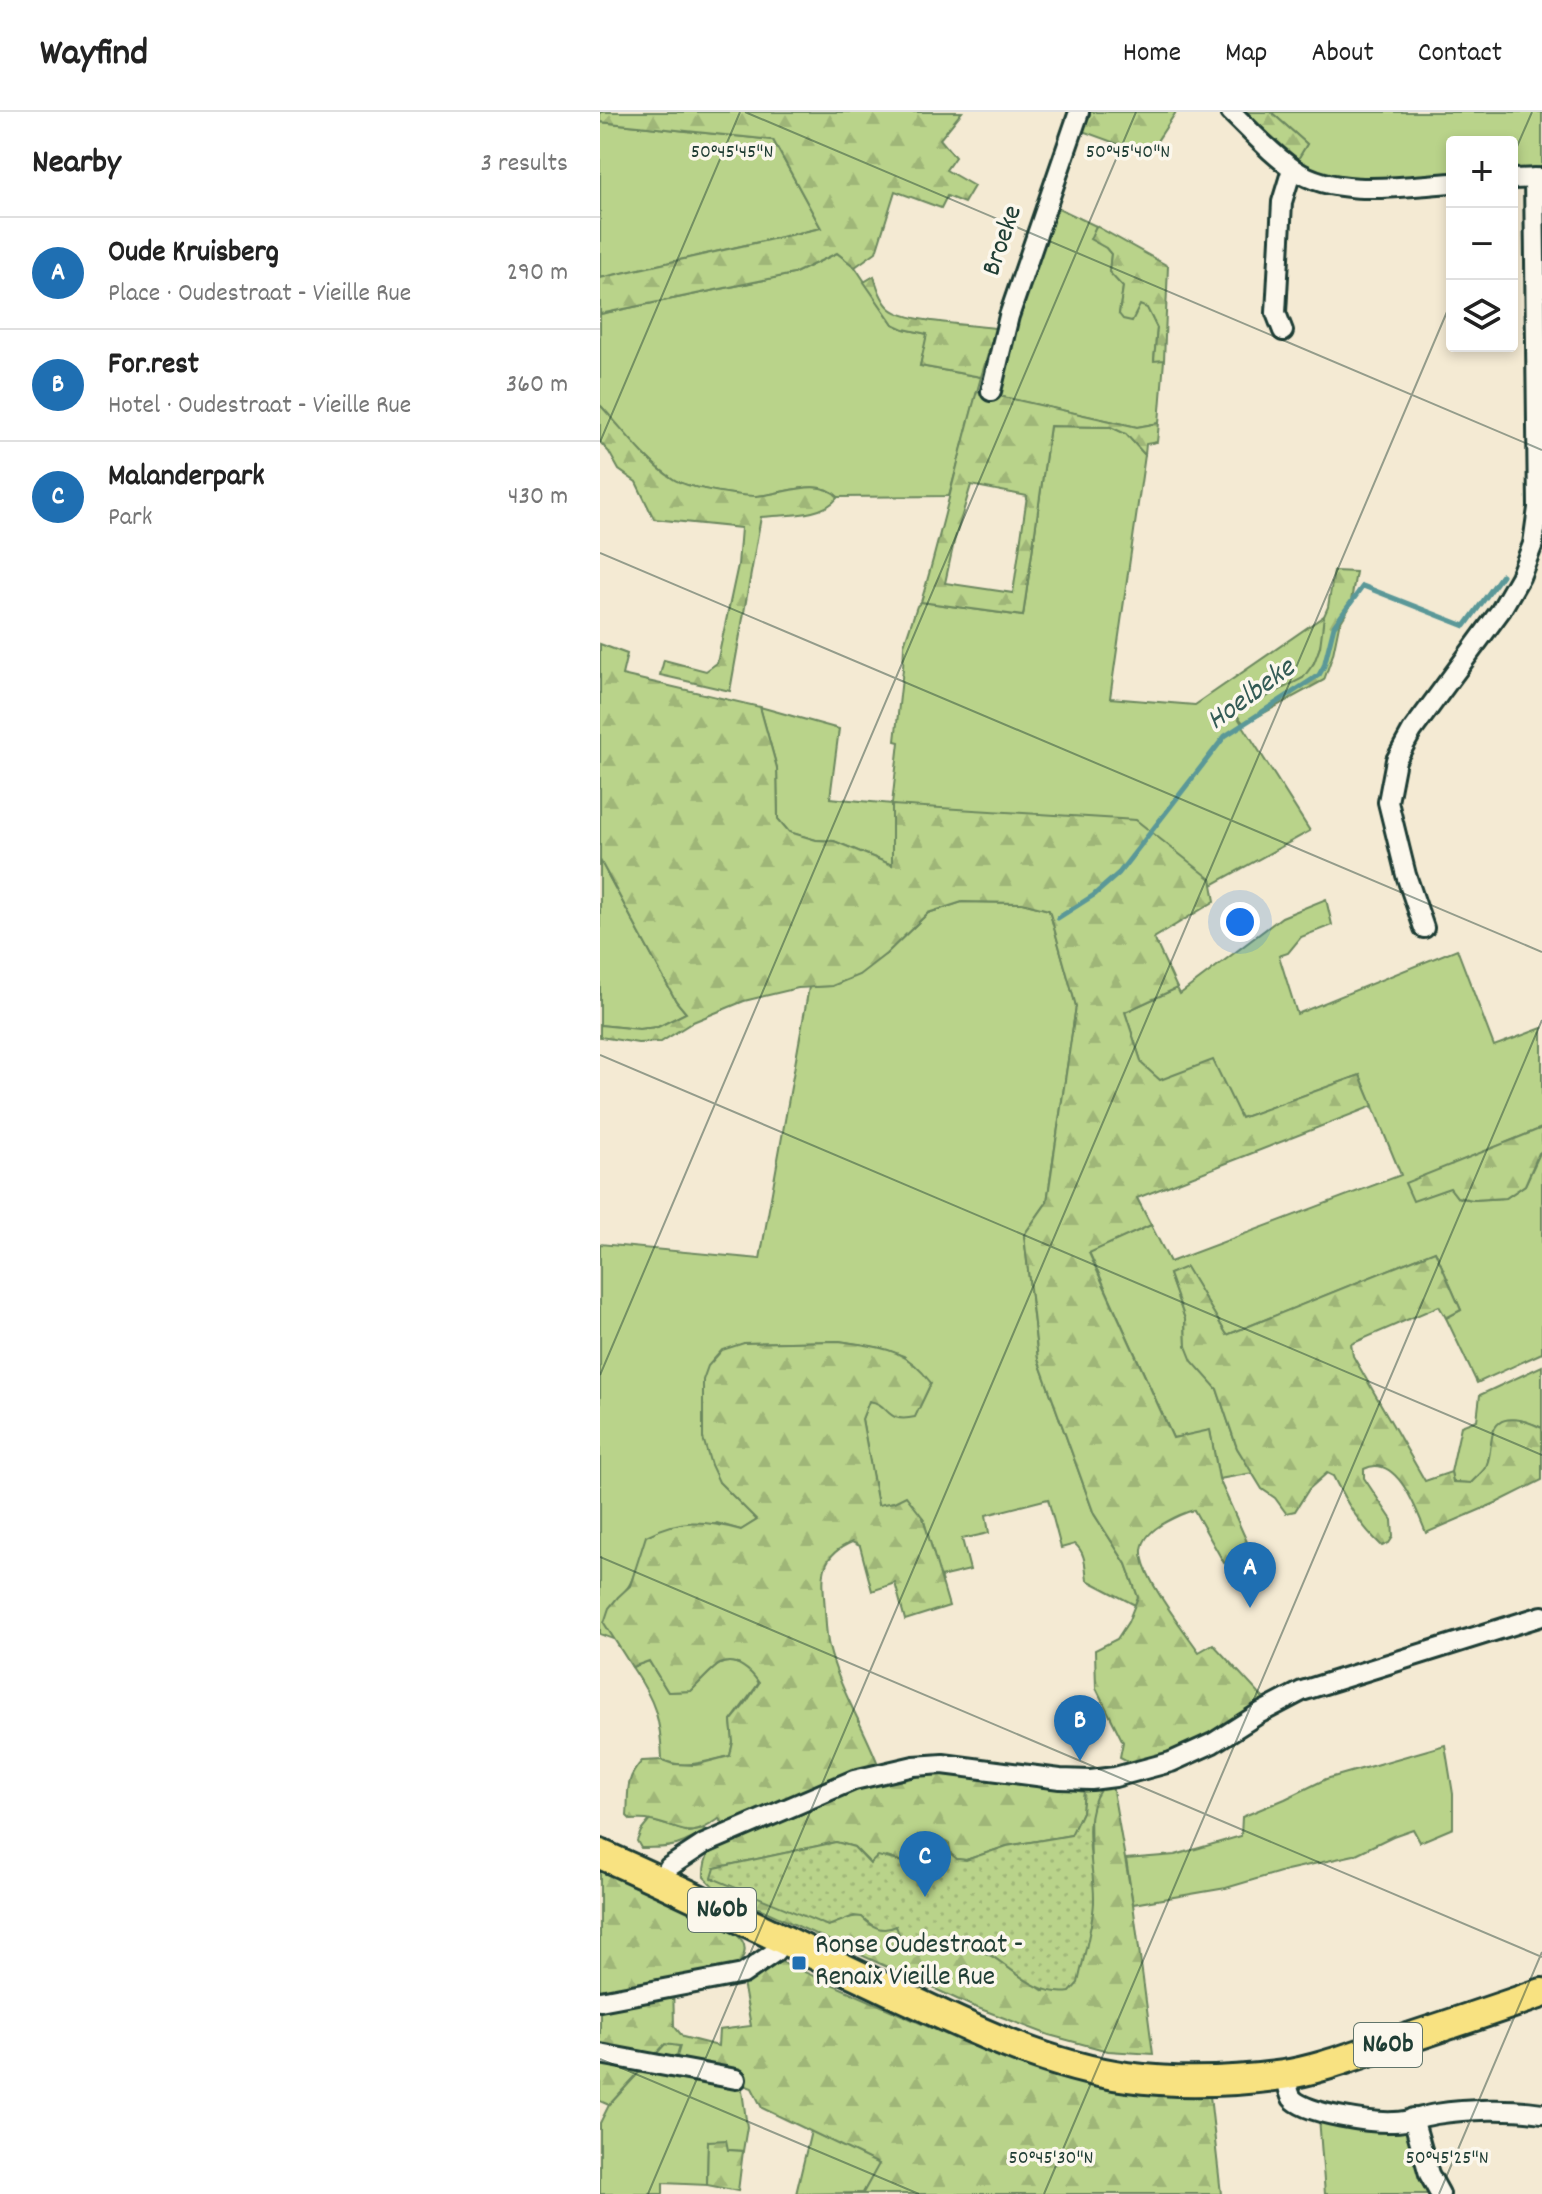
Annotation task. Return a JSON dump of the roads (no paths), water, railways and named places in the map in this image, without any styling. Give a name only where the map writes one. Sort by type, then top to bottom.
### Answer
[{"type":"main road","name":"N60b","points":[[600,1854],[960,2024],[1039,2056],[1126,2076],[1181,2082],[1230,2081],[1286,2074],[1352,2056],[1542,1993]]},
{"type":"street","name":"Broeke","points":[[991,391],[1009,316],[1079,112]]},
{"type":"street","points":[[1231,112],[1292,169],[1313,180],[1336,187],[1446,183]]},
{"type":"street","points":[[1283,331],[1276,313],[1282,202],[1292,169]]},
{"type":"street","points":[[1424,928],[1406,875],[1388,802],[1396,760],[1412,731],[1501,610],[1520,577],[1533,544],[1538,508],[1538,178],[1518,179]]},
{"type":"street","points":[[661,1881],[669,1867],[704,1844],[854,1780],[914,1766],[943,1764],[1060,1779],[1115,1777],[1171,1762],[1213,1743],[1302,1691],[1542,1616]]},
{"type":"street","points":[[600,2001],[743,1974],[775,1952],[784,1940]]},
{"type":"street","points":[[600,2054],[736,2079]]},
{"type":"street","points":[[1286,2074],[1292,2098],[1306,2107],[1362,2120],[1396,2122],[1470,2111],[1542,2113]]},
{"type":"street","points":[[1413,2118],[1429,2174],[1440,2194]]},
{"type":"waterway","name":"Hoelbeke","points":[[1058,918],[1094,895],[1119,873],[1225,736],[1319,675],[1334,626],[1363,586],[1465,626],[1502,575]]},
{"type":"place","name":"Oude Kruisberg","points":[[1250,1608]]},
{"type":"place","name":"For.rest","points":[[1080,1761]]},
{"type":"place","name":"Malanderpark","points":[[925,1897]]},
{"type":"place","name":"Ronse Oudestraat - Renaix Vieille Rue","points":[[799,1963]]}]
